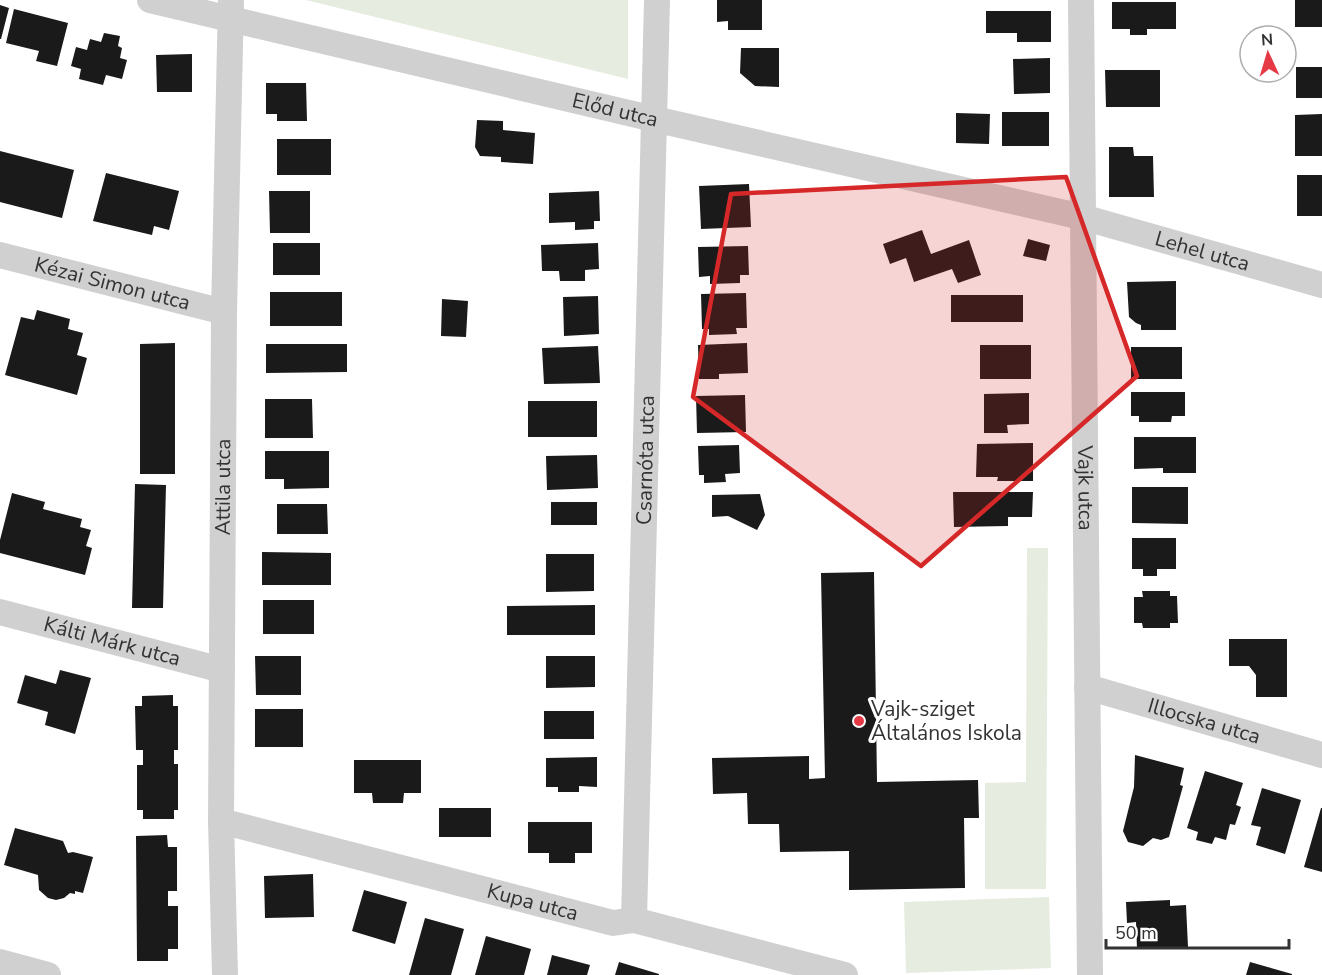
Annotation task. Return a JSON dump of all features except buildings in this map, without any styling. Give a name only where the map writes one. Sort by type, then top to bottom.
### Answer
[{"type":"street","name":"Előd utca","points":[[150,0],[231,10],[654,120],[1082,217]]},
{"type":"street","name":"Csarnóta utca","points":[[634,920],[657,0]]},
{"type":"street","name":"Vajk utca","points":[[1081,0],[1090,975]]},
{"type":"street","name":"Attila utca","points":[[225,975],[221,821],[224,312],[231,10]]},
{"type":"street","name":"Lehel utca","points":[[1082,217],[1322,285]]},
{"type":"street","name":"Kézai Simon utca","points":[[0,255],[224,312]]},
{"type":"street","name":"Kálti Márk utca","points":[[0,612],[222,670]]},
{"type":"street","name":"Illocska utca","points":[[1087,687],[1322,755]]},
{"type":"street","name":"Kupa utca","points":[[221,821],[613,923],[634,920],[845,975]]},
{"type":"street","points":[[0,962],[48,975]]},
{"type":"highlighted area","points":[[1066,177],[1137,376],[921,566],[693,397],[731,194]]},
{"type":"shaded area","points":[[306,0],[628,0],[628,79]]},
{"type":"shaded area","points":[[1027,548],[1048,548],[1046,889],[985,889],[985,783],[1026,782]]},
{"type":"shaded area","points":[[1049,897],[1051,968],[906,973],[904,902]]},
{"type":"place","name":"Vajk-sziget Általános Iskola","points":[[859,721]]}]
